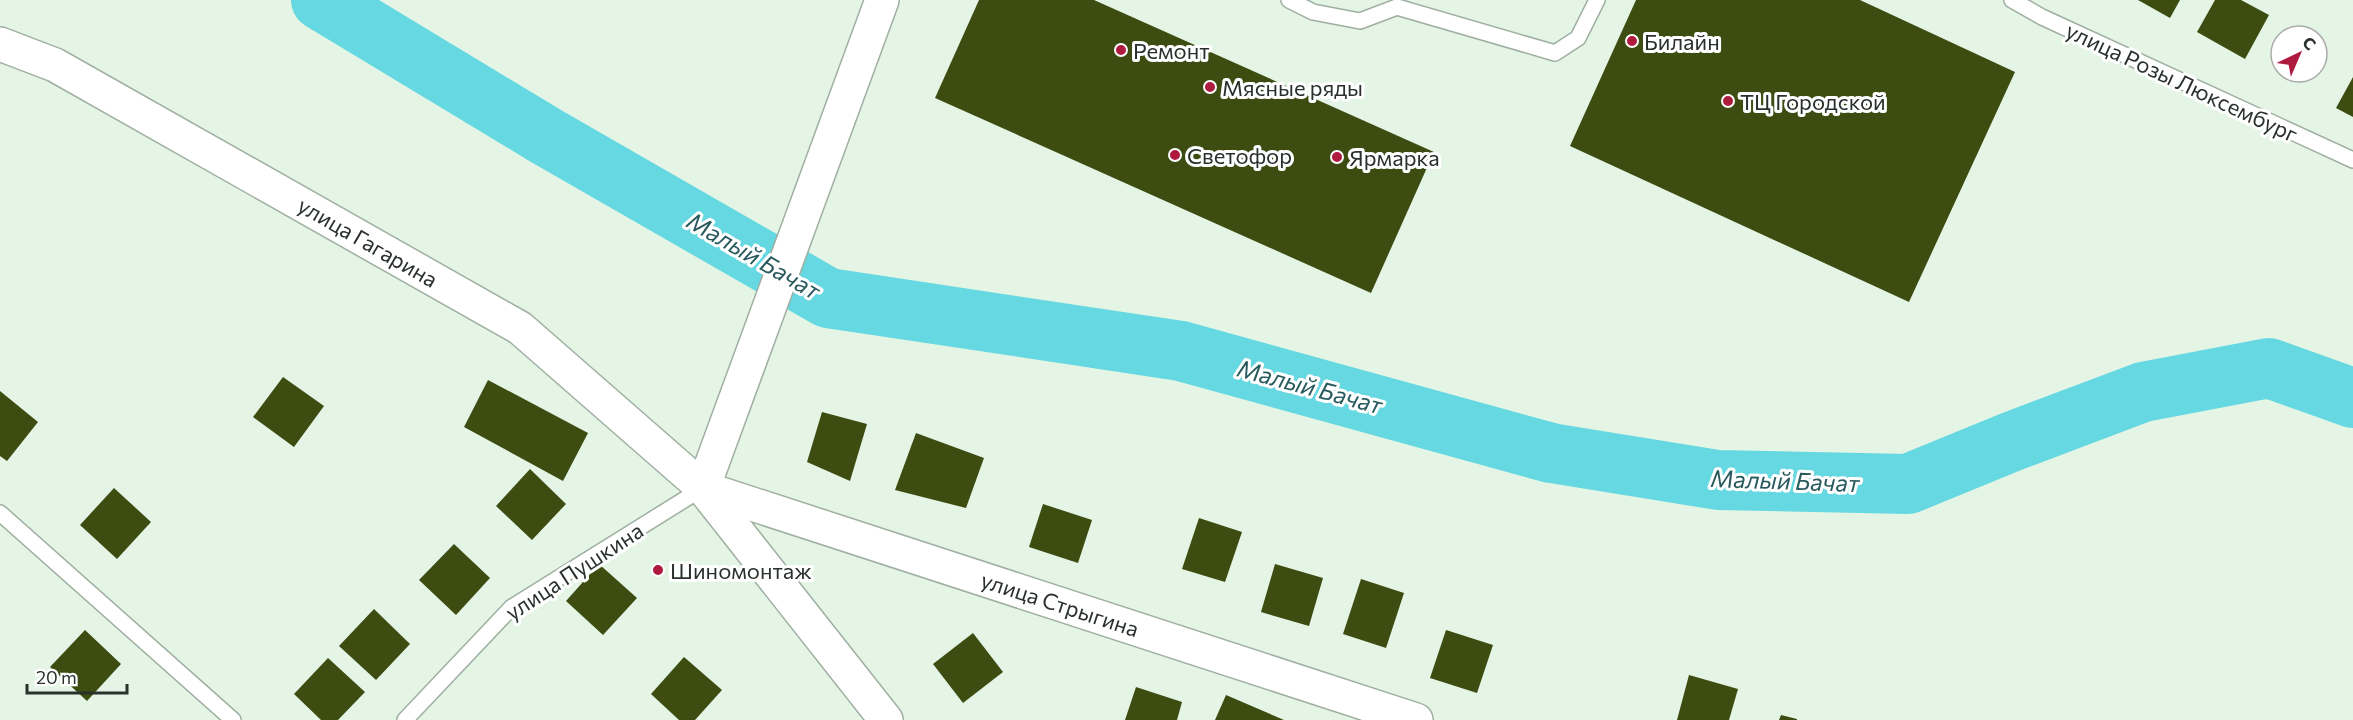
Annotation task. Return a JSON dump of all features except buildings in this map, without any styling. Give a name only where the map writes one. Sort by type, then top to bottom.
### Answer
[{"type":"street","points":[[882,0],[703,488],[885,720]]},
{"type":"street","name":"улица Гагарина","points":[[0,44],[55,64],[520,328],[703,488]]},
{"type":"street","name":"улица Стрыгина","points":[[703,488],[1416,720]]},
{"type":"lane","points":[[1289,0],[1318,6],[1360,21],[1397,7],[1555,53],[1578,38],[1597,0]]},
{"type":"lane","name":"улица Розы Люксембург","points":[[2012,0],[2042,17],[2353,160]]},
{"type":"lane","points":[[2042,17],[2045,0]]},
{"type":"lane","name":"улица Пушкина","points":[[405,720],[512,607],[703,488]]},
{"type":"lane","points":[[0,513],[233,720]]},
{"type":"waterway","name":"Малый Бачат","points":[[321,0],[546,136],[828,298],[1181,351],[1551,453],[1718,480],[1908,484],[2143,392],[2269,368],[2353,398]]},
{"type":"place","name":"Билайн","points":[[1632,41]]},
{"type":"place","name":"Ремонт","points":[[1121,50]]},
{"type":"place","name":"Мясные ряды","points":[[1210,87]]},
{"type":"place","name":"ТЦ Городской","points":[[1728,101]]},
{"type":"place","name":"Светофор","points":[[1175,155]]},
{"type":"place","name":"Ярмарка","points":[[1337,157]]},
{"type":"place","name":"Шиномонтаж","points":[[658,570]]}]
